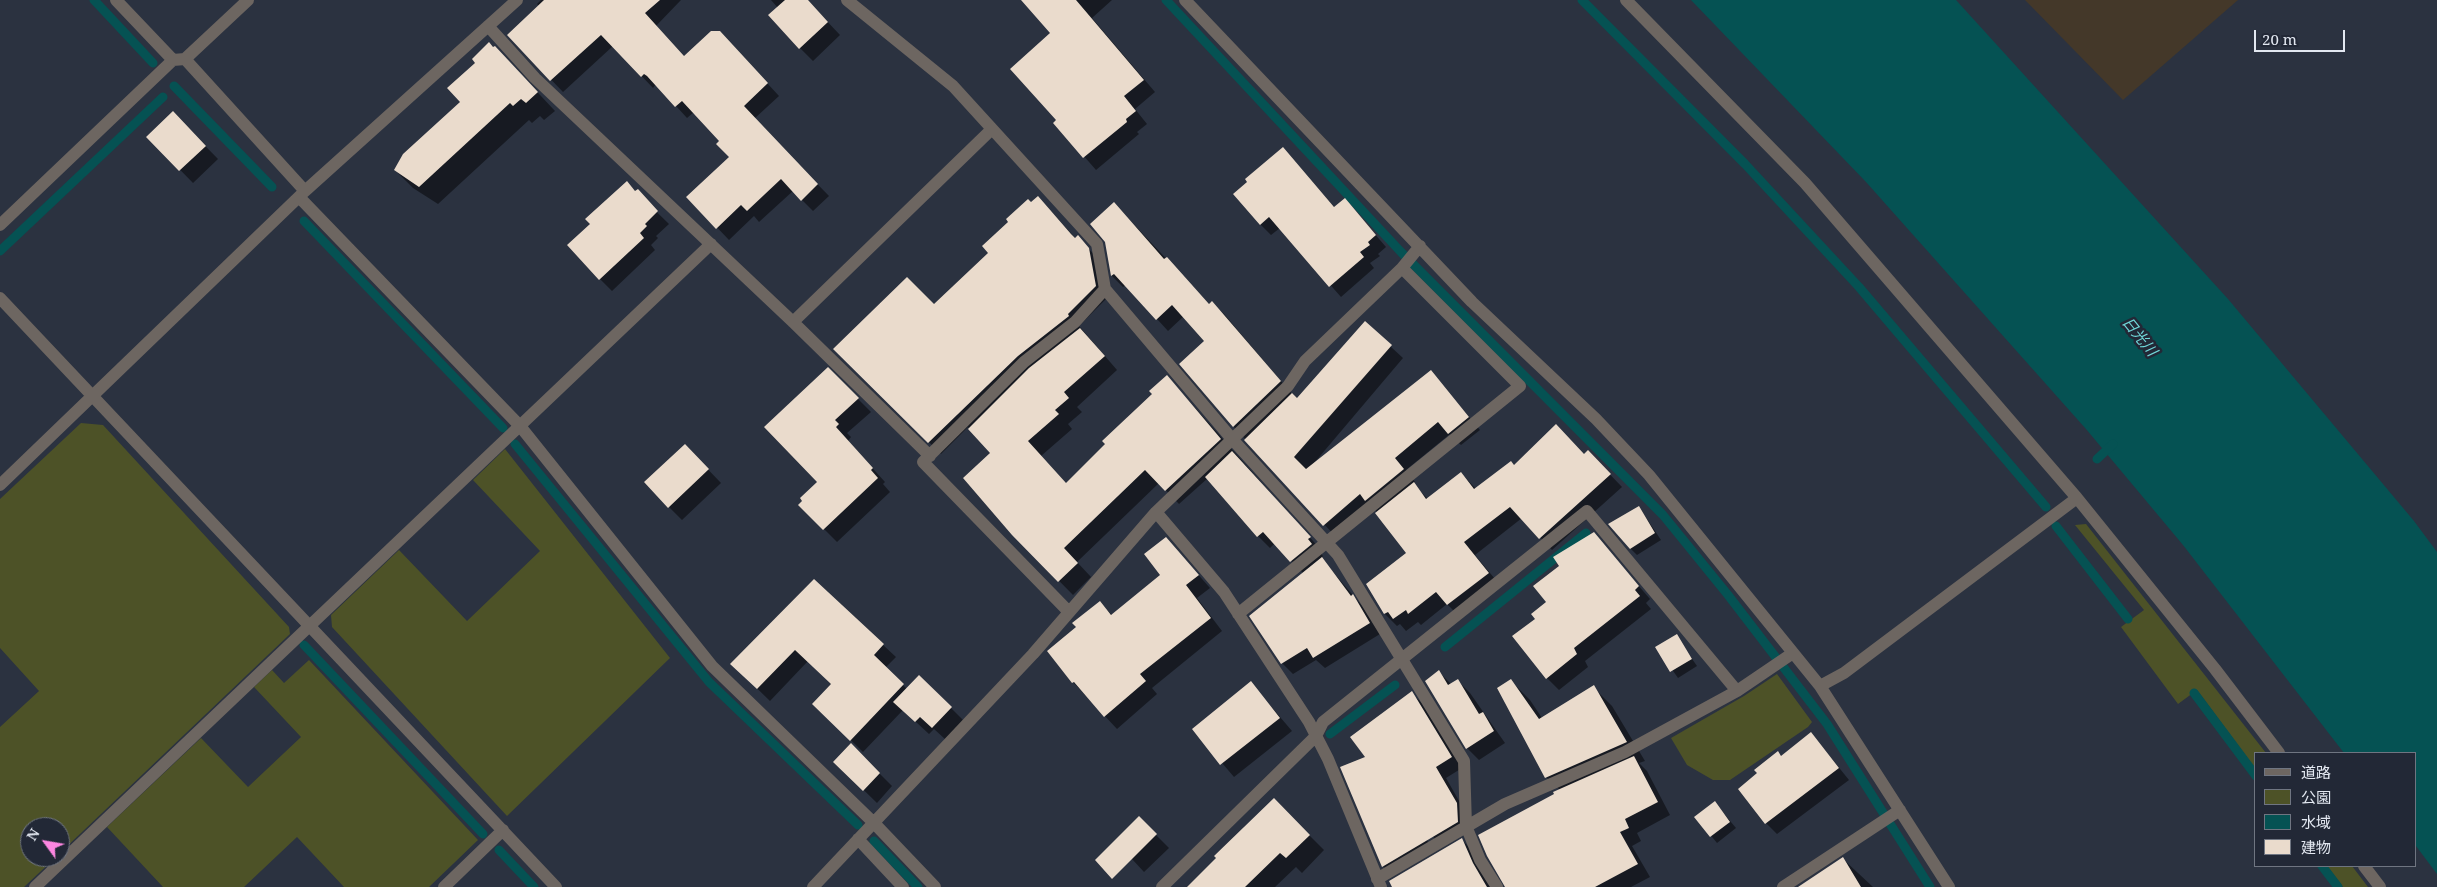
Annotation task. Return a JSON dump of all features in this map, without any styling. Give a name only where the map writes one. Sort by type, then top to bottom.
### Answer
[{"type":"street","points":[[116,0],[179,59],[302,194],[520,426],[712,666],[874,823],[935,887]]},
{"type":"street","points":[[0,225],[179,59],[248,0]]},
{"type":"street","points":[[0,485],[302,194],[517,0]]},
{"type":"street","points":[[847,0],[953,86],[1097,244],[1106,290],[1232,439],[1338,555],[1464,761],[1466,826],[1480,860],[1497,887]]},
{"type":"street","points":[[1185,0],[1417,250],[1596,418],[1649,476],[1790,655],[1820,686],[1896,813],[1949,887]]},
{"type":"street","points":[[1626,0],[1805,182],[2077,498],[2215,669],[2277,752]]},
{"type":"street","points":[[488,26],[535,78],[793,322],[930,456]]},
{"type":"street","points":[[793,322],[992,129]]},
{"type":"street","points":[[35,887],[711,244]]},
{"type":"street","points":[[813,887],[1034,654],[1156,512],[1288,386],[1305,360],[1403,266],[1417,250]]},
{"type":"street","points":[[1238,614],[1520,386],[1403,266]]},
{"type":"street","points":[[1069,612],[923,462],[1024,362],[1075,322],[1106,290]]},
{"type":"street","points":[[0,298],[556,887]]},
{"type":"street","points":[[1820,686],[1844,673],[2077,498]]},
{"type":"street","points":[[1162,887],[1316,736],[1323,722],[1586,511],[1737,692]]},
{"type":"street","points":[[1156,512],[1224,592],[1316,736],[1328,759],[1379,883],[1466,826],[1505,804],[1624,752],[1737,692],[1790,655]]},
{"type":"street","points":[[1783,887],[1896,813]]},
{"type":"street","points":[[444,887],[503,830]]},
{"type":"street","points":[[858,839],[903,887]]},
{"type":"street","points":[[2365,867],[2380,887]]},
{"type":"shaded area","points":[[2025,0],[2238,0],[2123,100]]},
{"type":"green space","points":[[81,423],[103,425],[289,627],[290,634],[70,843],[70,817],[20,817],[20,867],[45,867],[24,887],[0,887],[0,727],[39,691],[0,648],[0,499]]},
{"type":"green space","points":[[505,449],[670,658],[507,816],[332,627],[331,615],[399,550],[467,621],[540,551],[473,480]]},
{"type":"green space","points":[[2086,524],[2265,752],[2254,752],[2254,767],[2197,690],[2178,704],[2121,627],[2144,610],[2075,525]]},
{"type":"green space","points":[[309,660],[478,840],[429,887],[344,887],[297,837],[244,887],[163,887],[107,827],[201,738],[248,787],[301,737],[254,687],[272,670],[284,683]]},
{"type":"green space","points":[[1777,674],[1812,722],[1808,727],[1730,780],[1713,780],[1687,765],[1671,738],[1744,696]]},
{"type":"green space","points":[[2328,867],[2353,867],[2368,887],[2343,887]]},
{"type":"water","name":"日光川","points":[[1691,0],[1956,0],[2228,299],[2414,521],[2437,552],[2437,874],[2417,847],[2417,752],[2343,752],[2183,545],[2086,429],[1866,182]]},
{"type":"building","points":[[544,0],[660,0],[645,13],[684,56],[711,31],[720,31],[768,83],[744,106],[818,184],[801,201],[781,179],[747,211],[741,205],[716,229],[686,197],[729,157],[716,144],[719,141],[682,101],[675,107],[647,76],[644,74],[641,77],[601,35],[550,81],[507,35]]},
{"type":"building","points":[[785,0],[808,0],[828,22],[799,49],[768,15]]},
{"type":"building","points":[[1021,0],[1076,0],[1144,80],[1124,96],[1136,111],[1126,119],[1127,122],[1083,158],[1053,123],[1056,120],[1010,69],[1050,33]]},
{"type":"building","points":[[489,42],[538,92],[526,103],[521,99],[513,106],[510,103],[419,187],[394,170],[403,154],[460,102],[447,88],[475,63],[472,59]]},
{"type":"building","points":[[173,111],[206,146],[179,171],[146,137]]},
{"type":"building","points":[[1283,147],[1334,207],[1345,198],[1376,235],[1368,242],[1370,245],[1360,252],[1364,257],[1329,287],[1269,217],[1260,225],[1233,194],[1247,182],[1245,179]]},
{"type":"building","points":[[627,181],[635,191],[638,189],[658,211],[645,224],[647,226],[640,233],[644,238],[599,280],[567,245],[590,224],[585,219]]},
{"type":"building","points":[[1038,196],[1071,234],[1075,238],[1078,235],[1089,248],[1096,286],[1068,314],[1069,316],[1018,356],[928,443],[833,349],[907,277],[934,304],[988,253],[982,246],[1008,222],[1006,219],[1028,199],[1031,202]]},
{"type":"building","points":[[1114,202],[1164,259],[1167,257],[1209,304],[1212,301],[1281,381],[1233,427],[1179,364],[1204,341],[1172,305],[1156,320],[1114,274],[1111,276],[1105,242],[1090,224]]},
{"type":"building","points":[[1365,321],[1392,345],[1294,457],[1306,469],[1431,370],[1469,417],[1448,434],[1438,422],[1395,458],[1404,469],[1365,501],[1360,494],[1323,526],[1244,440],[1292,393],[1297,398]]},
{"type":"building","points":[[1080,328],[1105,356],[1064,392],[1069,398],[1055,410],[1059,414],[1028,441],[1066,483],[1105,444],[1102,441],[1152,394],[1149,391],[1167,375],[1221,439],[1165,491],[1145,470],[1064,548],[1078,563],[1058,582],[1012,535],[963,478],[990,453],[968,429],[1029,368]]},
{"type":"building","points":[[828,367],[859,398],[835,420],[839,424],[836,427],[873,468],[871,470],[878,478],[823,530],[798,505],[802,501],[800,498],[817,482],[764,427]]},
{"type":"building","points":[[1556,424],[1584,454],[1588,450],[1611,474],[1539,539],[1510,507],[1464,542],[1489,573],[1447,605],[1436,592],[1408,614],[1406,610],[1393,619],[1388,612],[1384,614],[1366,584],[1406,553],[1375,513],[1414,482],[1426,499],[1461,472],[1474,489],[1511,461],[1514,465]]},
{"type":"building","points":[[685,444],[709,469],[668,508],[644,482]]},
{"type":"building","points":[[1232,451],[1311,537],[1308,539],[1312,544],[1290,562],[1263,532],[1257,537],[1205,477]]},
{"type":"building","points":[[1639,506],[1655,533],[1630,549],[1608,524]]},
{"type":"building","points":[[1594,532],[1639,586],[1635,590],[1640,596],[1574,648],[1577,654],[1546,679],[1512,636],[1535,619],[1531,614],[1546,602],[1533,586],[1559,566],[1553,557]]},
{"type":"building","points":[[1166,537],[1199,575],[1186,585],[1211,618],[1140,674],[1146,681],[1104,717],[1074,682],[1072,683],[1047,651],[1076,627],[1072,623],[1100,601],[1111,615],[1160,575],[1144,554]]},
{"type":"building","points":[[1322,557],[1351,596],[1353,594],[1370,623],[1313,658],[1307,648],[1281,664],[1249,616]]},
{"type":"building","points":[[814,579],[884,644],[874,655],[904,684],[850,741],[812,704],[831,684],[795,650],[757,689],[730,664]]},
{"type":"building","points":[[1677,634],[1692,659],[1670,672],[1655,647]]},
{"type":"building","points":[[1439,670],[1448,685],[1458,679],[1479,714],[1483,712],[1494,731],[1466,749],[1425,681]]},
{"type":"building","points":[[919,675],[952,707],[932,728],[920,717],[915,722],[893,702]]},
{"type":"building","points":[[1511,679],[1539,719],[1594,685],[1627,742],[1545,778],[1497,688]]},
{"type":"building","points":[[1251,681],[1280,718],[1220,765],[1192,729]]},
{"type":"building","points":[[1412,691],[1452,757],[1436,767],[1457,803],[1458,822],[1382,867],[1340,767],[1365,757],[1350,737]]},
{"type":"building","points":[[1811,732],[1839,768],[1765,824],[1738,789],[1757,773],[1754,770],[1778,751],[1781,756]]},
{"type":"building","points":[[851,743],[880,773],[863,791],[833,762]]},
{"type":"building","points":[[1634,756],[1658,802],[1625,819],[1629,828],[1620,832],[1638,864],[1595,887],[1505,887],[1487,856],[1478,835],[1554,794],[1553,792]]},
{"type":"building","points":[[1274,798],[1310,835],[1286,858],[1280,853],[1245,887],[1187,887],[1216,858],[1214,856]]},
{"type":"building","points":[[1715,801],[1730,822],[1710,837],[1694,817]]},
{"type":"building","points":[[1139,816],[1157,834],[1112,879],[1095,860]]},
{"type":"building","points":[[1462,838],[1473,863],[1487,887],[1392,887],[1389,881]]},
{"type":"building","points":[[1843,857],[1861,887],[1798,887]]},
{"type":"waterway","points":[[94,0],[153,63]]},
{"type":"waterway","points":[[1166,0],[1401,252],[1663,515],[1728,595],[1827,724],[1930,887]]},
{"type":"waterway","points":[[1582,0],[1745,164],[1859,287],[2046,507]]},
{"type":"waterway","points":[[174,86],[272,187]]},
{"type":"waterway","points":[[0,251],[163,97]]},
{"type":"waterway","points":[[304,221],[503,428]]},
{"type":"waterway","points":[[515,444],[709,682],[858,825]]},
{"type":"waterway","points":[[2097,459],[2113,444]]},
{"type":"waterway","points":[[2056,526],[2128,619]]},
{"type":"waterway","points":[[1445,647],[1586,533]]},
{"type":"waterway","points":[[304,645],[483,834]]},
{"type":"waterway","points":[[1330,734],[1395,685]]},
{"type":"waterway","points":[[2194,693],[2254,773]]},
{"type":"waterway","points":[[874,841],[918,887]]},
{"type":"waterway","points":[[499,850],[534,887]]},
{"type":"waterway","points":[[2323,867],[2338,887]]}]
